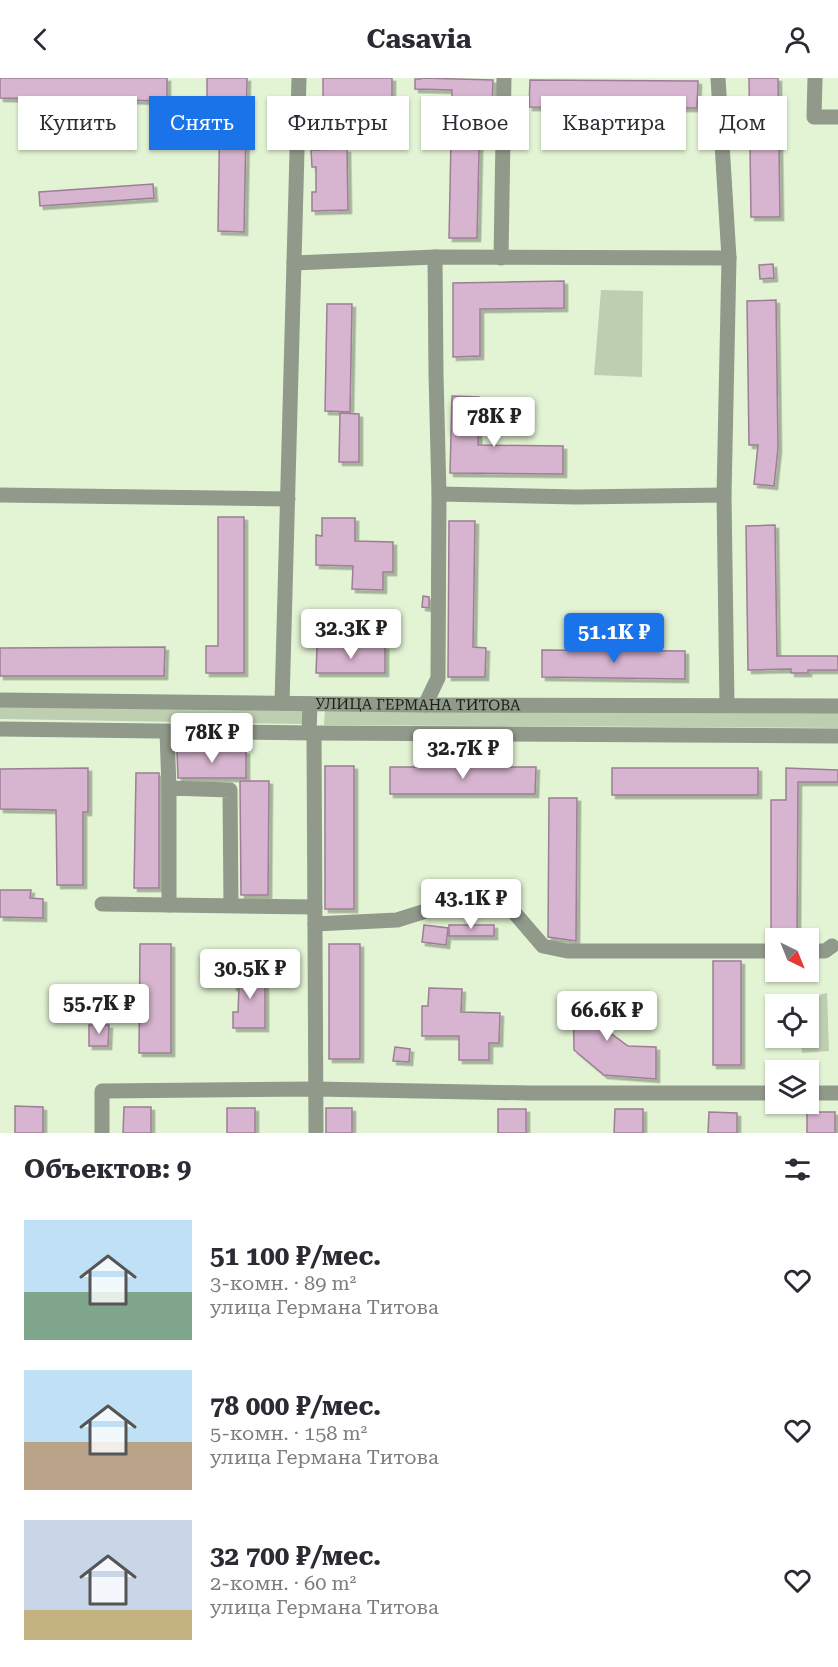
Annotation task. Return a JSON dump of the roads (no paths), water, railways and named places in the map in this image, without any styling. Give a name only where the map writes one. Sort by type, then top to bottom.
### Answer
[{"type":"street","points":[[282,703],[299,78]]},
{"type":"street","points":[[501,258],[504,78]]},
{"type":"street","points":[[718,78],[729,258],[724,495],[727,705]]},
{"type":"street","points":[[816,78],[814,117],[838,117]]},
{"type":"street","points":[[294,262],[435,257],[729,258]]},
{"type":"street","points":[[425,705],[438,678],[439,494],[435,257]]},
{"type":"street","points":[[439,494],[577,497],[724,495]]},
{"type":"street","points":[[0,495],[288,499]]},
{"type":"street","name":"УЛИЦА ГЕРМАНА ТИТОВА","points":[[0,700],[425,705],[838,706]]},
{"type":"street","points":[[310,704],[315,907],[316,1133]]},
{"type":"street","name":"УЛИЦА ГЕРМАНА ТИТОВА","points":[[0,729],[834,736]]},
{"type":"street","points":[[167,732],[169,904]]},
{"type":"street","points":[[169,788],[230,790],[231,905]]},
{"type":"street","points":[[315,924],[397,920],[458,902],[491,902],[512,910],[543,946],[567,951],[765,951]]},
{"type":"street","points":[[102,904],[315,907]]},
{"type":"street","points":[[819,951],[825,951],[832,946]]},
{"type":"street","points":[[102,1133],[102,1091],[316,1089],[529,1093],[765,1093]]},
{"type":"street","points":[[819,1093],[838,1093]]}]
